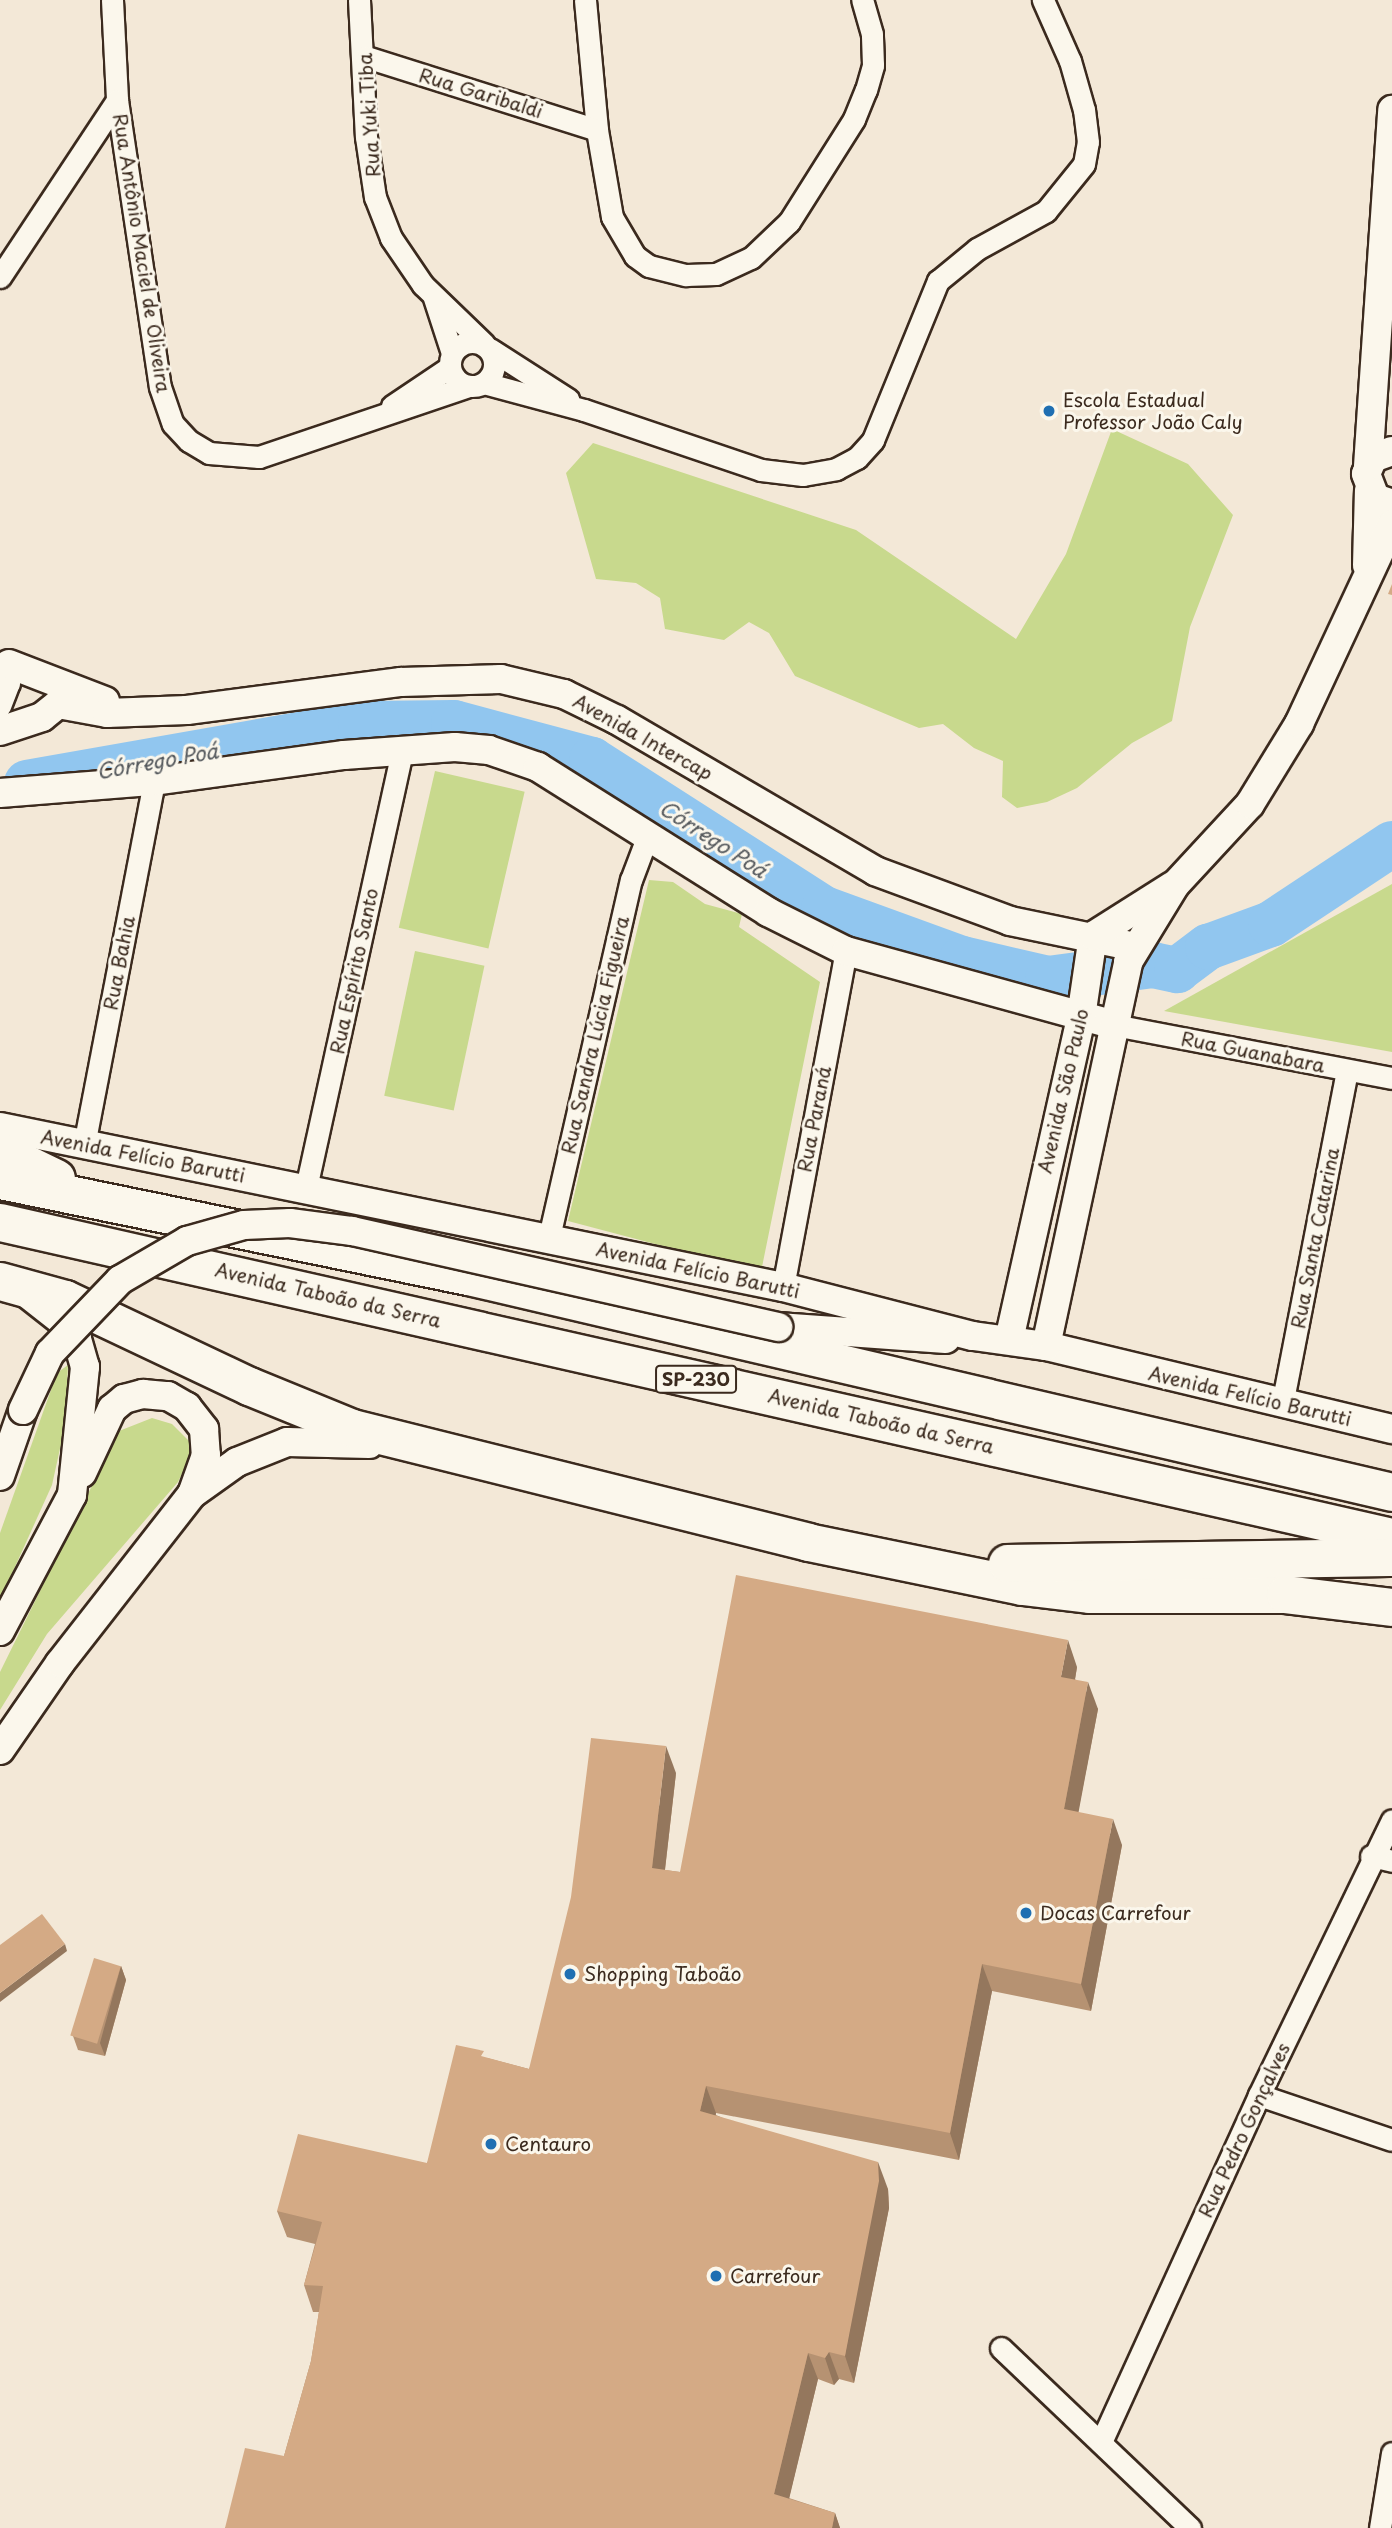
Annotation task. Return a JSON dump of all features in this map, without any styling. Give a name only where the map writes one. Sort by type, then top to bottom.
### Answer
[{"type":"highway","points":[[0,1151],[108,1202]]},
{"type":"highway","name":"SP-230","points":[[0,1180],[468,1276],[1392,1492]]},
{"type":"highway","name":"Avenida Taboão da Serra","points":[[0,1223],[1392,1537]]},
{"type":"highway","points":[[6,1283],[65,1299],[313,1413],[450,1456],[807,1542],[1022,1586],[1089,1594],[1285,1594],[1392,1607]]},
{"type":"highway","points":[[932,1566],[1392,1556]]},
{"type":"main road","name":"Avenida São Paulo","points":[[1366,572],[1376,487],[1380,330],[1392,110]]},
{"type":"main road","name":"Avenida São Paulo","points":[[1380,330],[1392,397]]},
{"type":"main road","points":[[1376,487],[1381,453],[1392,451]]},
{"type":"main road","name":"Avenida São Paulo","points":[[1046,1346],[1129,954],[1175,885],[1250,804],[1299,724],[1366,572],[1392,525]]},
{"type":"main road","points":[[4,660],[134,712]]},
{"type":"main road","name":"Avenida Intercap","points":[[58,704],[107,713],[187,710],[401,682],[501,678],[564,694],[617,720],[875,871],[1010,921],[1129,954]]},
{"type":"main road","points":[[0,732],[41,717],[58,704]]},
{"type":"main road","points":[[0,793],[154,781],[344,755],[402,753],[455,747],[489,750],[538,767],[768,912],[846,951],[1115,1018]]},
{"type":"main road","name":"Avenida São Paulo","points":[[1009,1340],[1082,1011],[1092,945],[1175,885]]},
{"type":"main road","name":"Avenida Felício Barutti","points":[[0,1127],[549,1237],[783,1287],[973,1335],[1046,1346],[1392,1430]]},
{"type":"main road","points":[[1037,1208],[1054,1225],[1075,1216]]},
{"type":"main road","points":[[0,1476],[23,1410],[50,1353],[120,1280],[187,1241],[244,1225],[290,1223],[352,1231],[778,1327],[916,1340],[973,1335]]},
{"type":"main road","points":[[1029,1246],[1050,1240],[1066,1253]]},
{"type":"main road","points":[[6,1283],[36,1298],[77,1339],[85,1367],[72,1495]]},
{"type":"main road","points":[[0,1631],[72,1495],[112,1409],[124,1399],[143,1394],[168,1396],[187,1407],[204,1429],[206,1455],[192,1494]]},
{"type":"main road","points":[[0,1750],[61,1663],[192,1494],[237,1462],[288,1442],[341,1440],[450,1456]]},
{"type":"street","name":"Rua Antônio Maciel de Oliveira","points":[[112,0],[117,100],[160,387],[173,424],[189,441],[209,453],[259,457],[364,425],[476,385]]},
{"type":"street","name":"Rua Yuki Tiba","points":[[359,0],[366,57],[366,137],[375,197],[391,238],[434,296],[487,347]]},
{"type":"street","points":[[585,0],[597,130],[612,217],[635,256],[649,266],[686,275],[716,274],[751,258],[789,222],[854,119],[873,65],[872,34],[862,0]]},
{"type":"street","points":[[584,410],[487,347],[469,341],[451,360],[457,380],[584,410],[761,470],[803,475],[836,469],[857,458],[873,439],[938,281],[977,249],[1046,211],[1084,164],[1088,142],[1084,110],[1070,61],[1043,0]]},
{"type":"street","name":"Rua Garibaldi","points":[[366,57],[597,130]]},
{"type":"street","points":[[0,277],[117,100]]},
{"type":"street","name":"Rua Yuki Tiba","points":[[434,296],[451,360]]},
{"type":"street","points":[[476,385],[495,364],[487,347]]},
{"type":"street","name":"Rua Antônio Maciel de Oliveira","points":[[364,425],[451,360]]},
{"type":"street","points":[[4,660],[46,688],[58,704]]},
{"type":"street","points":[[0,706],[9,683],[4,660]]},
{"type":"street","name":"Rua Espírito Santo","points":[[306,1188],[402,753]]},
{"type":"street","name":"Rua Bahia","points":[[85,1145],[154,781]]},
{"type":"street","name":"Rua Sandra Lúcia Figueira","points":[[549,1237],[631,880],[648,835]]},
{"type":"street","name":"Rua Paraná","points":[[783,1287],[846,951]]},
{"type":"street","name":"Rua Guanabara","points":[[1115,1018],[1347,1071],[1392,1078]]},
{"type":"street","name":"Rua Santa Catarina","points":[[1282,1405],[1347,1071]]},
{"type":"street","name":"Rua Pedro Gonçalves","points":[[1101,2442],[1259,2095],[1382,1858],[1392,1820]]},
{"type":"street","points":[[1259,2095],[1392,2140]]},
{"type":"street","points":[[1001,2348],[1191,2528]]},
{"type":"street","points":[[1380,2528],[1392,2453]]},
{"type":"green space","points":[[1112,429],[1188,464],[1233,515],[1190,627],[1172,721],[1132,743],[1077,788],[1047,802],[1017,808],[1002,797],[1003,761],[974,748],[943,724],[919,728],[795,676],[769,633],[749,622],[724,640],[665,629],[660,598],[636,583],[596,579],[566,473],[593,443],[856,530],[1016,639],[1066,554]]},
{"type":"green space","points":[[435,771],[525,792],[488,949],[399,928]]},
{"type":"green space","points":[[649,880],[673,882],[705,904],[742,914],[739,927],[820,982],[761,1272],[568,1221]]},
{"type":"green space","points":[[1392,884],[1392,1052],[1164,1011]]},
{"type":"green space","points":[[415,951],[484,966],[454,1111],[384,1096]]},
{"type":"green space","points":[[68,1365],[65,1426],[52,1485],[0,1600],[0,1533],[57,1373]]},
{"type":"green space","points":[[152,1418],[172,1424],[195,1447],[178,1482],[47,1634],[0,1710],[0,1672],[119,1431]]},
{"type":"building","points":[[736,1575],[1068,1640],[1061,1677],[1088,1682],[1064,1809],[1113,1819],[1081,1984],[982,1964],[950,2133],[706,2086],[700,2111],[878,2162],[879,2181],[845,2356],[829,2352],[825,2358],[808,2353],[774,2494],[835,2513],[832,2528],[225,2528],[245,2448],[284,2456],[311,2361],[323,2286],[304,2285],[322,2222],[277,2211],[298,2134],[427,2163],[456,2045],[484,2051],[481,2056],[529,2069],[571,1897],[591,1738],[666,1746],[652,1868],[680,1872]]},
{"type":"building","points":[[42,1914],[65,1944],[0,1993],[0,1945]]},
{"type":"building","points":[[94,1958],[121,1966],[97,2044],[70,2035]]},
{"type":"waterway","name":"Córrego Poá","points":[[27,783],[361,724],[454,723],[592,760],[824,909],[962,959],[1048,979],[1153,965],[1177,970],[1208,947],[1271,924],[1392,844]]},
{"type":"place","name":"Escola Estadual Professor João Caly","points":[[1049,411]]},
{"type":"place","name":"Docas Carrefour","points":[[1026,1913]]},
{"type":"place","name":"Shopping Taboão","points":[[570,1974]]},
{"type":"place","name":"Centauro","points":[[491,2144]]},
{"type":"place","name":"Carrefour","points":[[716,2276]]}]
